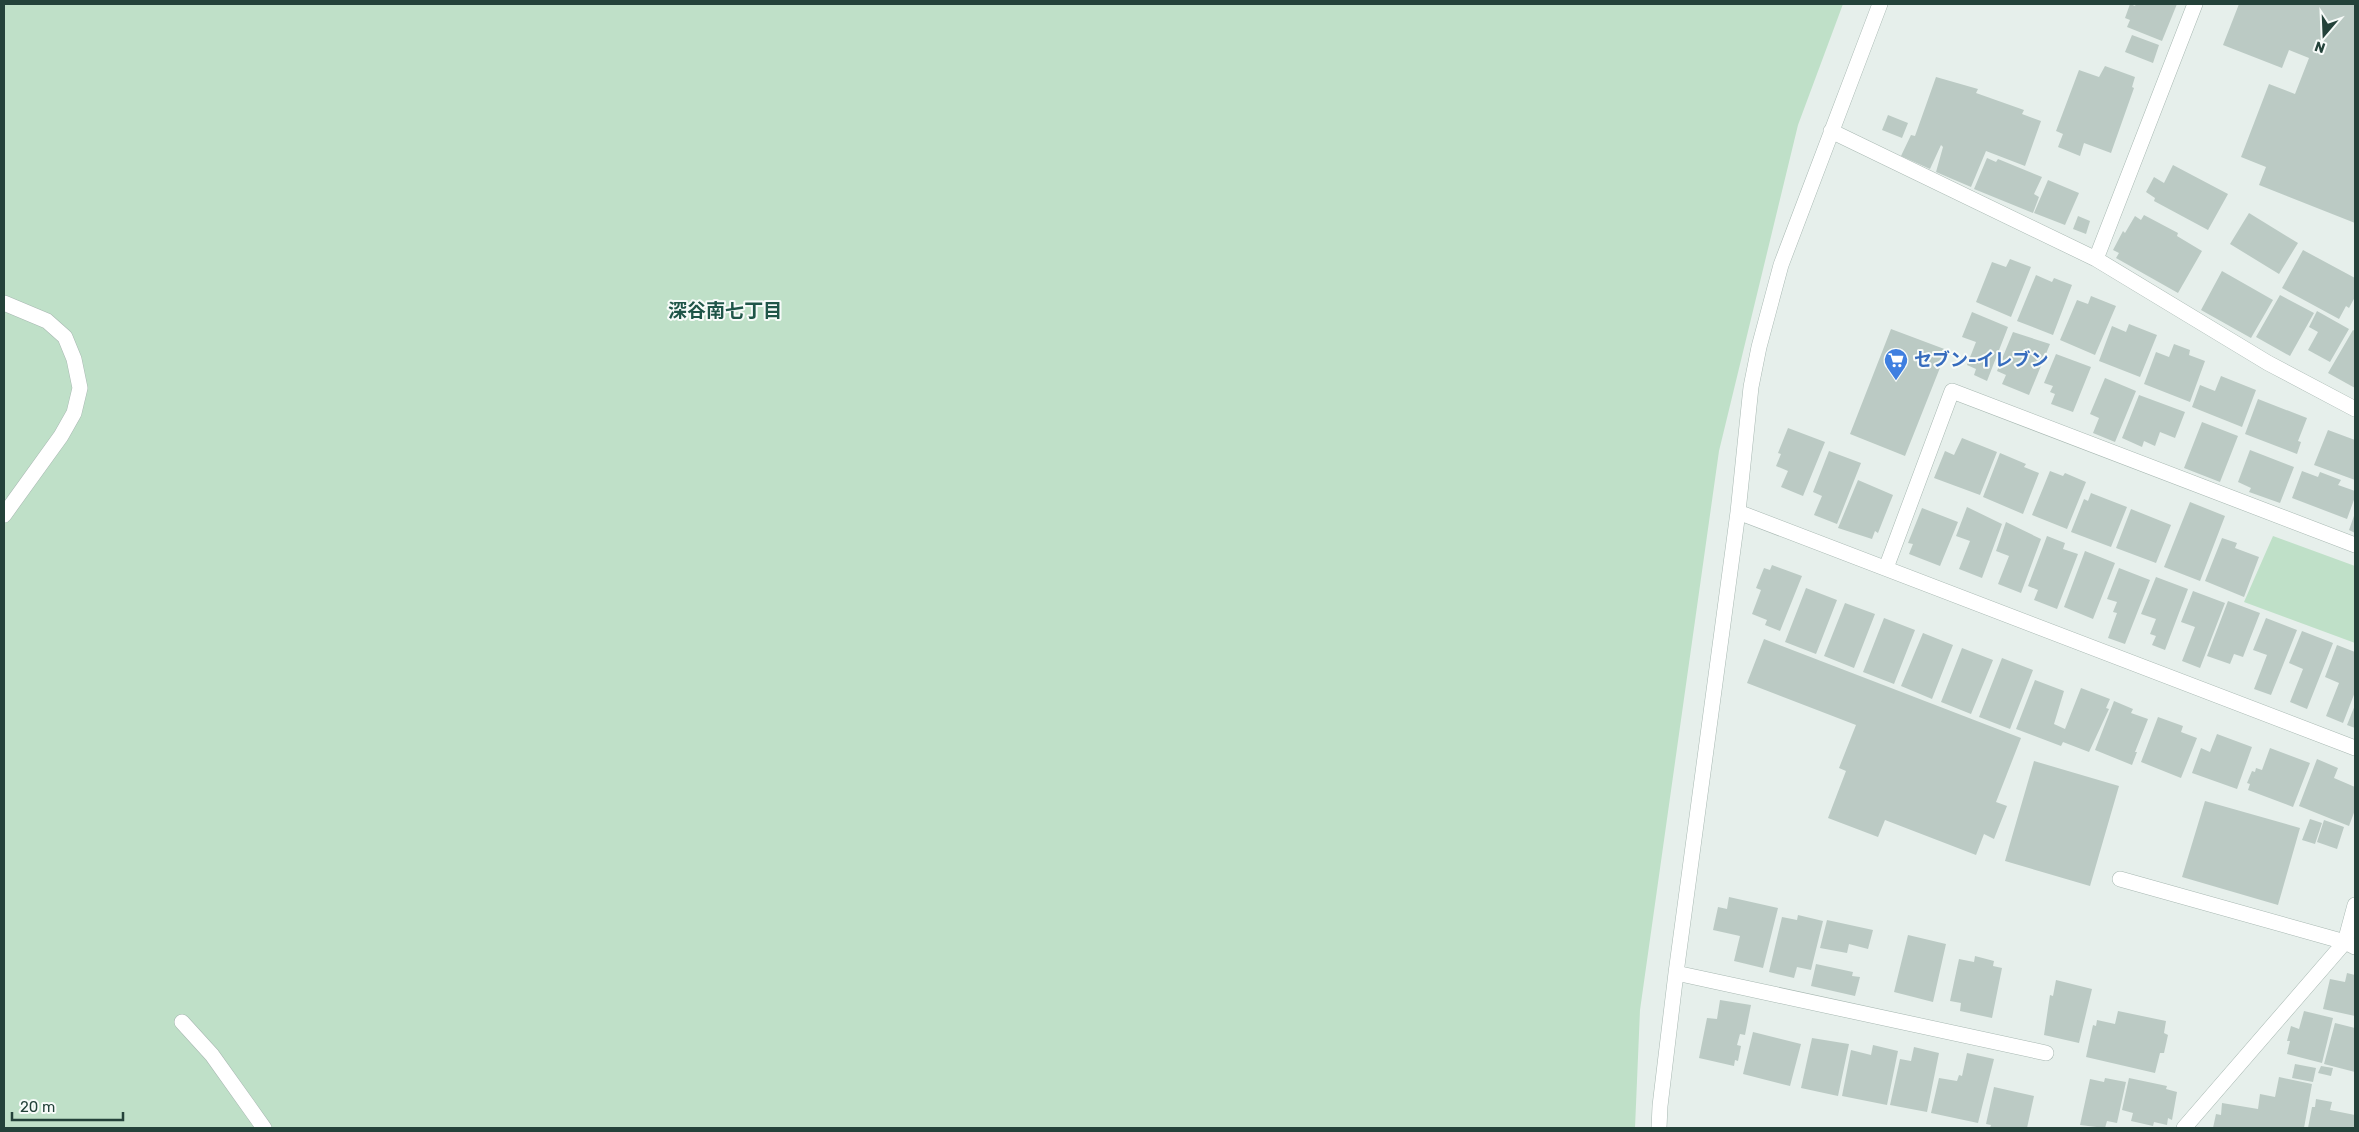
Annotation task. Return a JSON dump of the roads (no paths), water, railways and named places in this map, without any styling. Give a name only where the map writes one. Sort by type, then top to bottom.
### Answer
[{"type":"street","points":[[1659,1128],[1676,973],[1738,512],[1750,396],[1759,347],[1780,265],[1880,4]]},
{"type":"street","points":[[2096,259],[2196,4]]},
{"type":"street","points":[[1831,131],[2096,259],[2268,363],[2355,409]]},
{"type":"street","points":[[4,303],[47,321],[65,337],[74,359],[80,388],[74,413],[61,436],[4,515]]},
{"type":"street","points":[[1886,568],[1952,391],[2355,545]]},
{"type":"street","points":[[1738,512],[2355,748]]},
{"type":"street","points":[[2120,879],[2350,945]]},
{"type":"street","points":[[2184,1128],[2350,945],[2355,905]]},
{"type":"street","points":[[1676,973],[2046,1053]]},
{"type":"street","points":[[182,1022],[212,1055],[264,1128]]},
{"type":"place","name":"セブン-イレブン","points":[[1896,381]]},
{"type":"district","name":"深谷南七丁目","points":[[725,310]]}]
